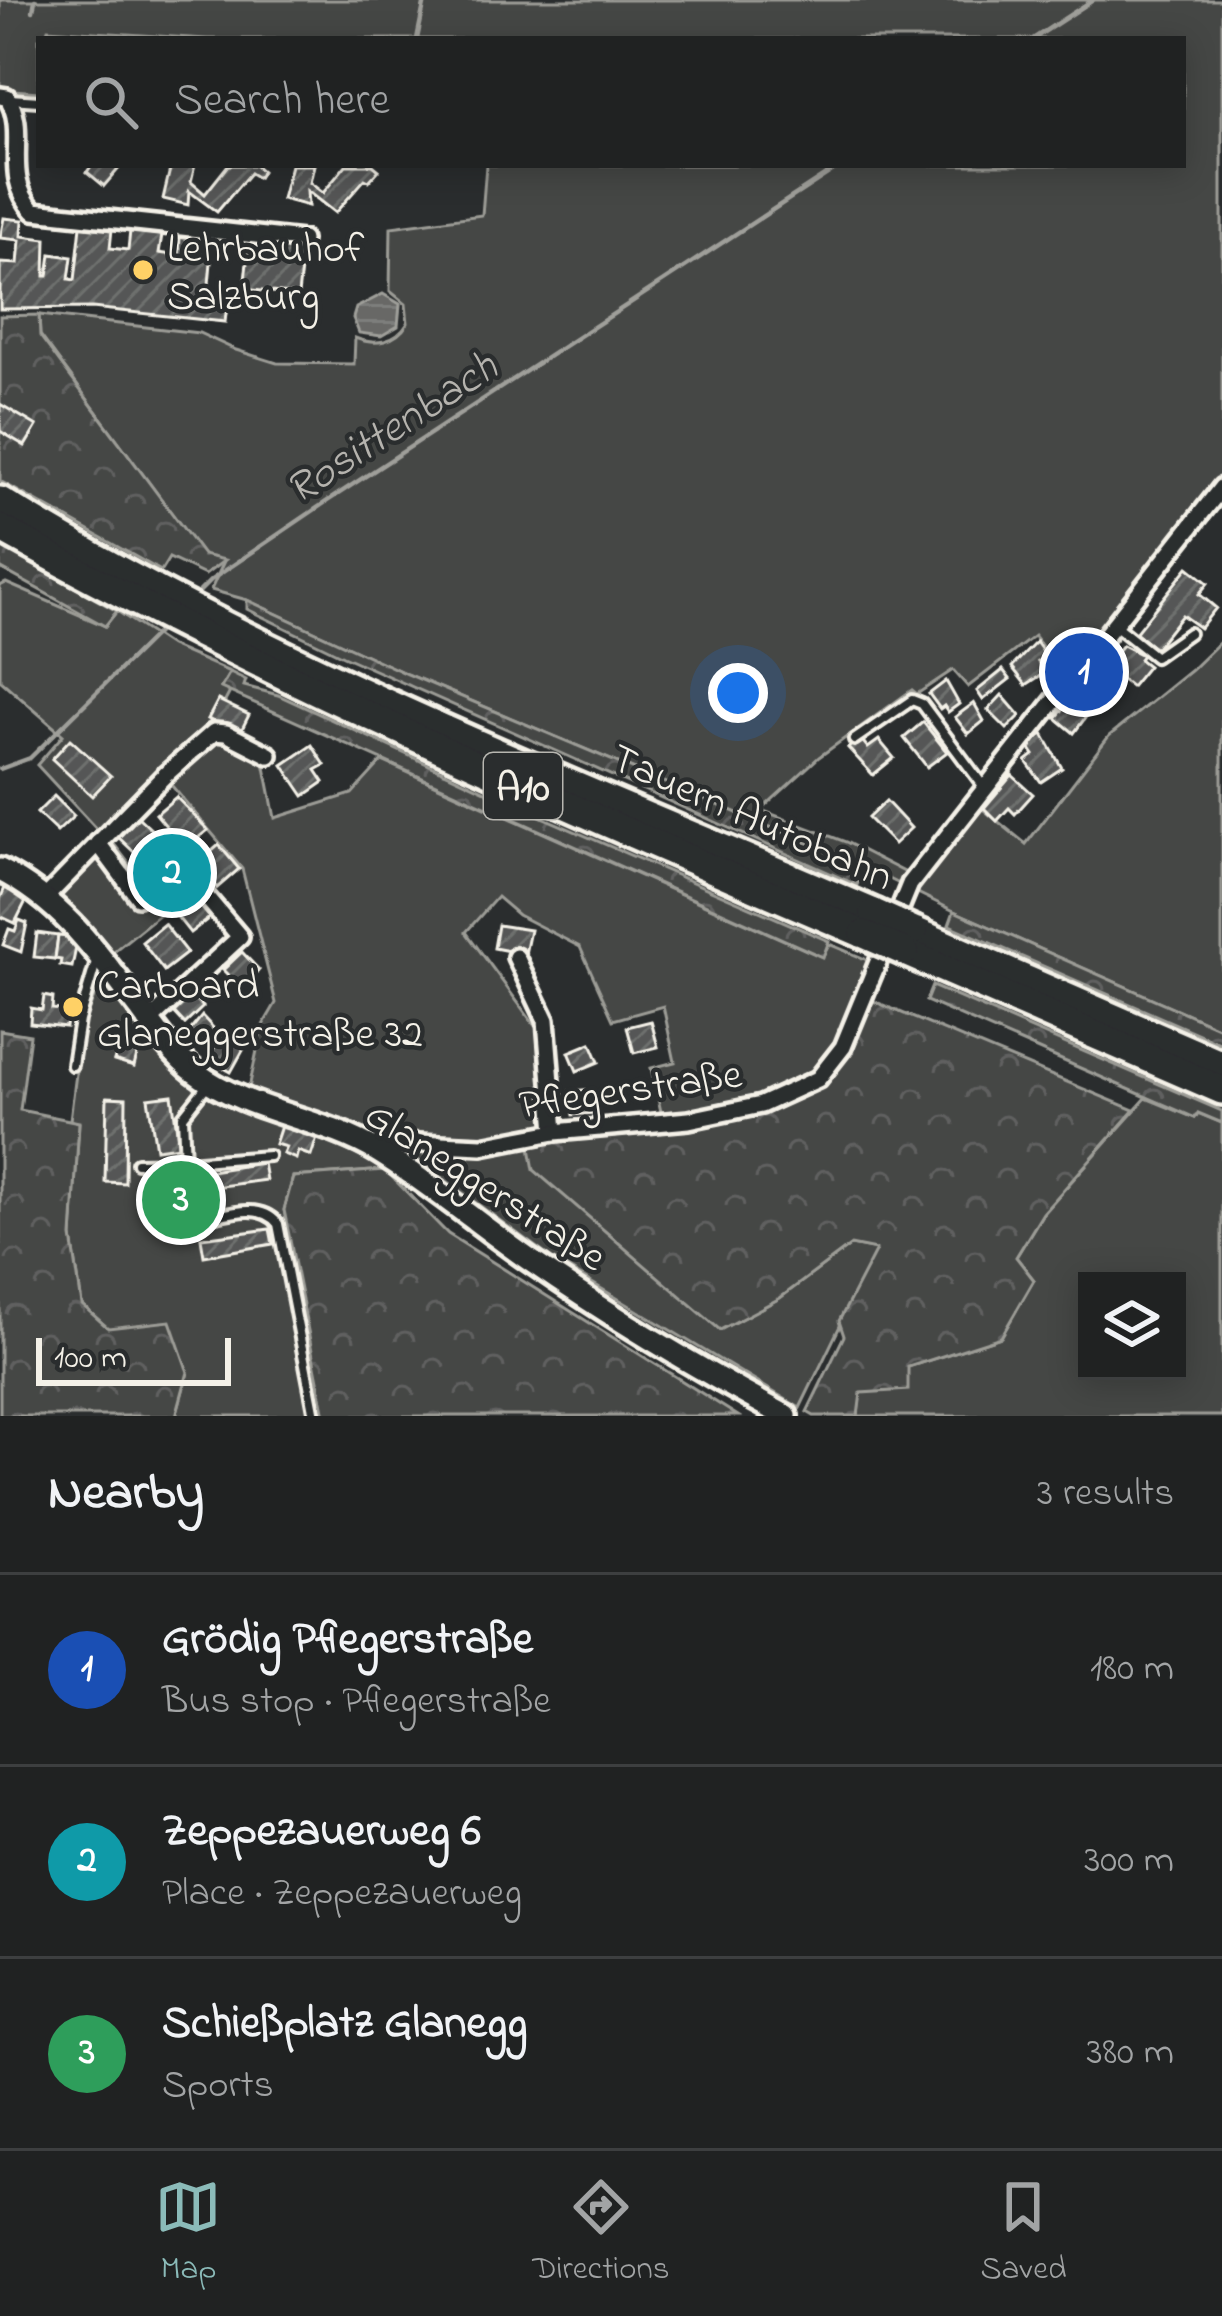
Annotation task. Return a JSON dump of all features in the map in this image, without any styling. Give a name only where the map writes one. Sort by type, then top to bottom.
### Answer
[{"type":"highway","name":"Tauern Autobahn","points":[[0,501],[164,606]]},
{"type":"highway","name":"Tauern Autobahn","points":[[0,528],[193,620],[452,755],[869,924],[1222,1090]]},
{"type":"highway","name":"Tauern Autobahn","points":[[909,942],[1222,1065]]},
{"type":"street","points":[[4,98],[15,109],[14,169],[23,200],[34,211],[302,240]]},
{"type":"street","name":"Pflegerstraße","points":[[375,1149],[398,1142],[482,1146],[555,1132],[689,1120],[784,1097],[818,1079],[843,1047],[910,884],[1222,487]]},
{"type":"street","points":[[46,897],[164,775],[214,732],[226,733],[269,755]]},
{"type":"street","points":[[98,843],[138,897]]},
{"type":"street","points":[[148,1021],[240,937],[169,853]]},
{"type":"street","name":"Glaneggerstraße","points":[[0,870],[46,897],[71,919],[177,1057],[210,1082],[375,1149],[531,1261],[786,1416]]},
{"type":"street","points":[[516,957],[546,1020],[555,1132]]},
{"type":"lane","points":[[4,98],[36,101]]},
{"type":"lane","points":[[1114,625],[1155,657],[1189,633]]},
{"type":"lane","points":[[854,740],[913,700],[922,704],[985,788]]},
{"type":"lane","points":[[72,1065],[98,954]]},
{"type":"lane","points":[[210,1082],[183,1116],[185,1162],[198,1220],[258,1210],[278,1224],[315,1416]]},
{"type":"lane","points":[[137,1163],[269,1156]]},
{"type":"green space","points":[[0,0],[1222,0],[1222,475],[1064,675],[1034,636],[968,687],[953,670],[917,694],[912,690],[819,757],[761,810],[846,842],[920,880],[979,806],[1026,844],[1109,736],[1222,640],[1222,1029],[865,867],[407,674],[247,600],[211,590],[224,561],[203,556],[40,335],[39,315],[199,333],[277,363],[354,364],[355,338],[384,341],[408,323],[406,304],[390,291],[391,227],[482,215],[486,168],[1186,168],[1186,36],[159,36],[48,29],[46,36],[36,36],[36,92],[0,89]]},
{"type":"green space","points":[[39,315],[40,336],[203,555],[225,560],[205,575],[169,558],[161,571],[0,481],[0,316]]},
{"type":"green space","points":[[0,546],[117,611],[105,626],[0,568]]},
{"type":"green space","points":[[6,583],[105,626],[117,611],[170,646],[230,672],[221,687],[230,692],[211,728],[263,757],[275,818],[352,794],[382,761],[822,957],[829,944],[870,961],[839,1039],[818,1067],[780,1092],[709,1111],[662,1116],[651,1068],[675,1062],[663,1006],[613,1020],[580,947],[518,915],[497,897],[466,932],[541,1034],[550,1127],[479,1139],[381,1134],[248,1093],[262,1027],[276,1003],[242,869],[161,773],[101,834],[37,765],[63,735],[0,680],[0,586]]},
{"type":"green space","points":[[247,600],[407,674],[865,867],[857,885],[343,656],[247,609]]},
{"type":"green space","points":[[230,672],[246,680],[244,686],[278,695],[544,818],[829,941],[823,957],[221,688]]},
{"type":"green space","points":[[110,839],[165,910],[109,955],[57,894]]},
{"type":"green space","points":[[954,911],[1222,1029],[1222,1044],[949,925]]},
{"type":"green space","points":[[103,975],[154,1047],[191,1083],[235,1108],[337,1146],[385,1170],[293,1177],[284,1210],[325,1416],[176,1416],[188,1372],[108,1328],[82,1305],[72,1237],[79,1123],[70,1120],[82,1027]]},
{"type":"green space","points":[[932,986],[1222,1111],[1222,1123],[1198,1113],[1195,1118],[926,1001]]},
{"type":"green space","points":[[871,1000],[1134,1110],[1043,1213],[1016,1257],[1034,1280],[1001,1337],[908,1367],[908,1390],[861,1393],[858,1416],[814,1416],[807,1412],[844,1336],[839,1321],[876,1250],[851,1245],[780,1298],[720,1330],[534,1170],[529,1142],[776,1105],[812,1086],[836,1064]]},
{"type":"green space","points":[[0,1030],[30,1035],[20,1110],[79,1122],[72,1237],[82,1305],[108,1328],[170,1321],[188,1372],[176,1416],[0,1416]]},
{"type":"green space","points":[[1146,1098],[1195,1118],[1198,1113],[1222,1123],[1222,1416],[858,1416],[860,1393],[908,1367],[1001,1337],[1034,1280],[1016,1257],[1043,1213]]},
{"type":"green space","points":[[529,1142],[720,1330],[780,1298],[851,1245],[877,1250],[800,1408],[552,1259],[403,1149],[473,1152]]},
{"type":"green space","points":[[385,1170],[448,1234],[738,1416],[325,1416],[284,1210],[293,1177]]},
{"type":"shaded area","points":[[383,294],[400,304],[398,326],[381,336],[359,333],[353,318],[356,308]]},
{"type":"building","points":[[90,168],[119,168],[104,186],[87,172]]},
{"type":"building","points":[[170,168],[194,168],[191,182],[205,194],[226,168],[262,171],[258,178],[250,173],[217,212],[189,191],[188,205],[163,199]]},
{"type":"building","points":[[290,168],[313,168],[310,183],[323,193],[344,168],[379,170],[335,213],[307,191],[308,206],[282,199]]},
{"type":"building","name":"Lehrbauhof Salzburg","points":[[4,218],[23,220],[22,236],[46,239],[45,276],[51,254],[72,257],[69,279],[75,280],[81,226],[112,229],[110,248],[128,250],[130,231],[162,235],[159,253],[179,256],[180,236],[213,240],[208,295],[228,297],[225,322],[92,308],[0,309],[0,263],[18,264],[20,240],[0,238]]},
{"type":"building","points":[[249,245],[303,251],[298,295],[244,289]]},
{"type":"building","points":[[0,404],[37,426],[25,446],[0,431]]},
{"type":"building","points":[[1188,567],[1208,583],[1199,594],[1216,608],[1200,628],[1182,615],[1155,649],[1135,633]]},
{"type":"building","points":[[1036,642],[1046,656],[1038,662],[1046,672],[1026,685],[1012,667]]},
{"type":"building","points":[[1122,645],[1142,655],[1139,659],[1148,666],[1131,687],[1105,666]]},
{"type":"building","points":[[1003,670],[1010,679],[983,700],[977,691]]},
{"type":"building","points":[[946,681],[959,704],[948,712],[929,694]]},
{"type":"building","points":[[1002,695],[1020,716],[1007,729],[988,710]]},
{"type":"building","points":[[1073,697],[1088,714],[1074,733],[1056,718]]},
{"type":"building","points":[[218,700],[249,715],[239,735],[208,719]]},
{"type":"building","points":[[974,703],[984,721],[968,734],[955,717]]},
{"type":"building","points":[[923,722],[947,752],[927,767],[904,738]]},
{"type":"building","points":[[1043,734],[1062,768],[1041,782],[1026,761],[1034,755],[1027,745]]},
{"type":"building","points":[[860,738],[868,748],[879,740],[894,758],[873,775],[848,748]]},
{"type":"building","points":[[70,739],[111,776],[92,796],[52,759]]},
{"type":"building","points":[[312,745],[325,765],[316,770],[324,782],[304,796],[283,765]]},
{"type":"building","points":[[1012,775],[1033,794],[1015,814],[1009,808],[997,821],[984,808]]},
{"type":"building","points":[[54,796],[74,816],[57,832],[37,813]]},
{"type":"building","points":[[176,797],[208,830],[192,843],[183,832],[176,838],[156,814]]},
{"type":"building","points":[[886,801],[911,828],[894,844],[868,818]]},
{"type":"building","points":[[137,816],[156,834],[136,854],[117,836]]},
{"type":"building","points":[[219,845],[239,869],[217,888],[197,864]]},
{"type":"building","points":[[189,886],[212,916],[190,933],[167,904]]},
{"type":"building","points":[[5,888],[27,899],[15,923],[0,916]]},
{"type":"building","points":[[19,920],[27,923],[21,952],[3,945]]},
{"type":"building","points":[[164,924],[187,953],[164,971],[142,942]]},
{"type":"building","points":[[498,925],[530,930],[525,954],[494,948]]},
{"type":"building","points":[[37,933],[58,936],[55,959],[34,957]]},
{"type":"building","points":[[58,936],[78,938],[72,967],[55,959]]},
{"type":"building","points":[[242,952],[259,970],[241,988],[223,970]]},
{"type":"building","points":[[189,992],[203,1007],[185,1024],[171,1009]]},
{"type":"building","points":[[44,996],[53,998],[52,1009],[68,1011],[66,1027],[30,1023],[31,1008],[42,1010]]},
{"type":"building","points":[[202,1016],[216,1031],[202,1045],[189,1032]]},
{"type":"building","points":[[651,1021],[658,1047],[634,1053],[627,1027]]},
{"type":"building","points":[[223,1032],[246,1045],[231,1072],[208,1059]]},
{"type":"building","points":[[120,1042],[139,1047],[134,1067],[114,1061]]},
{"type":"building","points":[[591,1043],[599,1062],[577,1071],[569,1052]]},
{"type":"building","points":[[593,1089],[596,1113],[573,1115],[570,1091]]},
{"type":"building","points":[[172,1095],[179,1146],[156,1149],[148,1098]]},
{"type":"building","points":[[107,1097],[126,1098],[125,1183],[105,1182]]},
{"type":"building","points":[[281,1126],[317,1138],[311,1156],[298,1151],[296,1159],[283,1154],[286,1147],[275,1144]]},
{"type":"building","points":[[263,1163],[266,1180],[199,1189],[197,1173]]},
{"type":"building","points":[[270,1229],[273,1244],[204,1256],[201,1238]]},
{"type":"waterway","points":[[33,11],[35,0]]},
{"type":"waterway","points":[[418,36],[425,0]]},
{"type":"waterway","name":"Rosittenbach","points":[[1038,36],[1093,0]]},
{"type":"waterway","name":"Rosittenbach","points":[[193,598],[211,580],[326,502],[836,168]]},
{"type":"waterway","name":"Rosittenbach","points":[[0,769],[30,758],[163,627]]},
{"type":"place","name":"Lehrbauhof Salzburg","points":[[143,270]]},
{"type":"place","name":"Grödig Pflegerstraße","points":[[1084,672]]},
{"type":"place","name":"Zeppezauerweg 6","points":[[172,873]]},
{"type":"place","name":"Carboard Glaneggerstraße 32","points":[[73,1007]]},
{"type":"place","name":"Schießplatz Glanegg","points":[[181,1200]]}]
